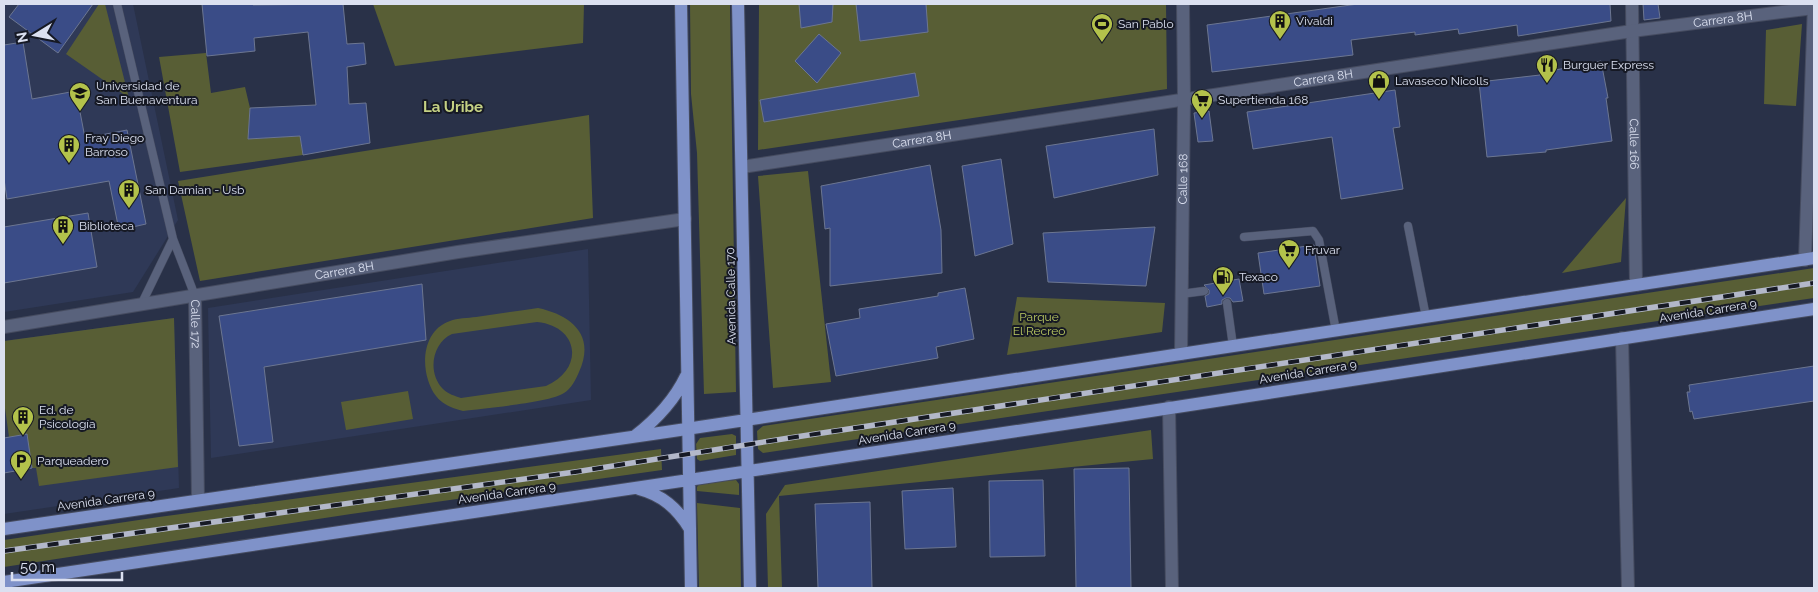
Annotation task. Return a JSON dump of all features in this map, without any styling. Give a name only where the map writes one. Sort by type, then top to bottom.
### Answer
[{"type":"main road","points":[[681,4],[691,588]]},
{"type":"main road","name":"Avenida Calle 170","points":[[738,4],[750,588]]},
{"type":"main road","name":"Avenida Carrera 9","points":[[4,529],[747,420],[1810,259]]},
{"type":"main road","name":"Avenida Carrera 9","points":[[4,582],[1814,309]]},
{"type":"main road","points":[[635,436],[662,412],[688,374]]},
{"type":"main road","points":[[636,488],[666,500],[683,517],[690,529]]},
{"type":"street","name":"Calle 168","points":[[1181,354],[1184,100],[1183,4]]},
{"type":"street","name":"Calle 166","points":[[1632,4],[1636,285]]},
{"type":"street","name":"Carrera 8H","points":[[742,167],[1632,31],[1814,7]]},
{"type":"street","points":[[1810,259],[1814,7]]},
{"type":"street","name":"Carrera 8H","points":[[4,327],[448,254],[685,219]]},
{"type":"street","name":"Calle 172","points":[[195,296],[198,500]]},
{"type":"street","points":[[1622,338],[1628,588]]},
{"type":"street","points":[[1169,407],[1172,588]]},
{"type":"lane","name":"Calle 172","points":[[117,4],[173,239],[195,296]]},
{"type":"lane","points":[[1408,226],[1426,317]]},
{"type":"lane","points":[[1244,237],[1313,231],[1319,240],[1336,331]]},
{"type":"lane","points":[[142,303],[173,239]]},
{"type":"lane","points":[[1181,294],[1204,290]]},
{"type":"lane","points":[[1227,303],[1233,346]]},
{"type":"shaded area","name":"Universidad de San Buenaventura","points":[[4,4],[133,4],[178,220],[133,292],[4,312]]},
{"type":"shaded area","points":[[588,249],[591,400],[211,458],[208,308]]},
{"type":"shaded area","points":[[174,318],[179,488],[4,514],[4,341]]},
{"type":"green space","points":[[99,4],[105,4],[129,98],[66,54]]},
{"type":"green space","points":[[373,4],[584,4],[583,43],[395,66]]},
{"type":"green space","points":[[690,4],[730,4],[736,392],[704,394],[697,153],[691,94]]},
{"type":"green space","points":[[759,4],[1166,4],[1167,89],[758,150]]},
{"type":"green space","points":[[1802,24],[1796,106],[1764,104],[1766,30]]},
{"type":"green space","points":[[206,53],[211,93],[245,87],[250,108],[248,139],[300,136],[303,155],[180,172],[159,57]]},
{"type":"green space","points":[[589,115],[593,218],[200,281],[178,181]]},
{"type":"green space","points":[[808,171],[831,382],[773,388],[758,176]]},
{"type":"green space","points":[[1626,198],[1621,262],[1562,273]]},
{"type":"green space","points":[[1814,268],[1814,298],[763,453],[758,449],[757,431],[763,426]]},
{"type":"green space","name":"Parque El Recreo","points":[[1017,297],[1165,303],[1162,332],[1007,355]]},
{"type":"green space","points":[[538,308],[561,316],[577,329],[582,337],[584,347],[583,359],[576,378],[567,391],[545,400],[463,411],[450,407],[437,397],[430,387],[425,363],[427,345],[435,330],[456,319]],"holes":[[[537,322],[551,325],[562,331],[569,340],[572,349],[567,369],[559,379],[546,386],[461,398],[447,392],[438,382],[434,367],[436,351],[445,338],[452,334]]]},
{"type":"green space","points":[[174,318],[178,467],[39,486],[36,468],[32,468],[27,435],[9,437],[4,401],[4,341]]},
{"type":"green space","points":[[408,391],[413,419],[346,430],[341,402]]},
{"type":"green space","points":[[1151,430],[1153,459],[779,496],[782,588],[768,588],[766,514],[785,485]]},
{"type":"green space","points":[[732,434],[736,436],[736,455],[700,461],[697,459],[696,444],[700,438]]},
{"type":"green space","points":[[661,449],[662,470],[351,514],[4,567],[4,540],[159,517]]},
{"type":"green space","points":[[736,480],[739,484],[739,495],[697,491],[700,483]]},
{"type":"green space","points":[[697,503],[740,508],[741,588],[699,588]]},
{"type":"building","points":[[19,4],[93,4],[58,53],[9,17]]},
{"type":"building","points":[[202,4],[343,4],[347,44],[364,43],[366,64],[347,67],[349,104],[366,103],[370,143],[303,155],[300,136],[248,139],[250,108],[316,105],[308,32],[254,38],[255,51],[207,56]]},
{"type":"building","points":[[799,4],[833,4],[832,22],[801,28]]},
{"type":"building","points":[[856,4],[926,4],[928,32],[860,41]]},
{"type":"building","points":[[1358,4],[1610,4],[1611,21],[1518,36],[1517,25],[1459,34],[1458,29],[1415,35],[1415,32],[1351,40],[1353,55],[1212,72],[1207,25]]},
{"type":"building","points":[[1643,4],[1658,4],[1660,18],[1644,20]]},
{"type":"building","points":[[819,34],[841,53],[817,83],[795,61]]},
{"type":"building","points":[[23,42],[32,99],[76,91],[85,138],[127,130],[146,224],[119,230],[109,181],[7,199],[4,179],[4,45]]},
{"type":"building","points":[[1601,61],[1608,98],[1606,98],[1612,141],[1546,150],[1546,152],[1487,157],[1479,82],[1540,75],[1540,73]]},
{"type":"building","points":[[915,73],[919,96],[764,122],[760,100]]},
{"type":"building","points":[[1395,90],[1400,127],[1393,128],[1403,189],[1341,199],[1332,137],[1253,149],[1247,112]]},
{"type":"building","points":[[1209,111],[1213,141],[1198,142],[1194,113]]},
{"type":"building","points":[[1154,129],[1158,175],[1054,198],[1046,146]]},
{"type":"building","points":[[1001,159],[1013,244],[975,256],[962,166]]},
{"type":"building","points":[[930,165],[941,230],[942,273],[830,286],[830,228],[825,229],[821,186]]},
{"type":"building","name":"Biblioteca","points":[[88,213],[97,267],[4,283],[4,227]]},
{"type":"building","points":[[1155,227],[1146,286],[1048,282],[1043,233]]},
{"type":"building","name":"Fruvar","points":[[1314,245],[1320,286],[1264,294],[1258,253]]},
{"type":"building","name":"Texaco","points":[[1239,279],[1243,301],[1233,302],[1230,298],[1226,298],[1222,300],[1222,304],[1207,307],[1205,296],[1209,294],[1209,290],[1204,285]]},
{"type":"building","points":[[422,284],[426,340],[264,367],[273,442],[239,446],[219,316]]},
{"type":"building","points":[[965,288],[974,339],[936,347],[938,358],[836,376],[826,324],[860,318],[859,309],[938,296],[938,293]]},
{"type":"building","points":[[1814,366],[1814,401],[1694,419],[1692,411],[1690,412],[1687,392],[1690,392],[1689,385]]},
{"type":"building","name":"Ed. de Psicología","points":[[27,434],[32,468],[4,473],[4,438]]},
{"type":"building","points":[[1129,468],[1131,588],[1076,588],[1074,469]]},
{"type":"building","points":[[1043,480],[1045,556],[990,557],[989,481]]},
{"type":"building","points":[[953,488],[956,547],[905,549],[902,491]]},
{"type":"building","points":[[870,502],[872,588],[818,588],[815,504]]},
{"type":"railway","points":[[4,551],[575,472],[1814,283]]},
{"type":"place","name":"Vivaldi","points":[[1280,40]]},
{"type":"place","name":"San Pablo","points":[[1102,43]]},
{"type":"place","name":"Burguer Express","points":[[1547,84]]},
{"type":"place","name":"Lavaseco Nicolls","points":[[1379,100]]},
{"type":"place","name":"Universidad de San Buenaventura","points":[[80,112]]},
{"type":"place","name":"Supertienda 168","points":[[1202,119]]},
{"type":"place","name":"Fray Diego Barroso","points":[[69,164]]},
{"type":"place","name":"San Damian - Usb","points":[[129,209]]},
{"type":"place","name":"Biblioteca","points":[[63,245]]},
{"type":"place","name":"Fruvar","points":[[1289,269]]},
{"type":"place","name":"Texaco","points":[[1223,296]]},
{"type":"place","name":"Ed. de Psicología","points":[[23,436]]},
{"type":"place","name":"Parqueadero","points":[[21,480]]},
{"type":"district","name":"La Uribe","points":[[453,107]]}]
